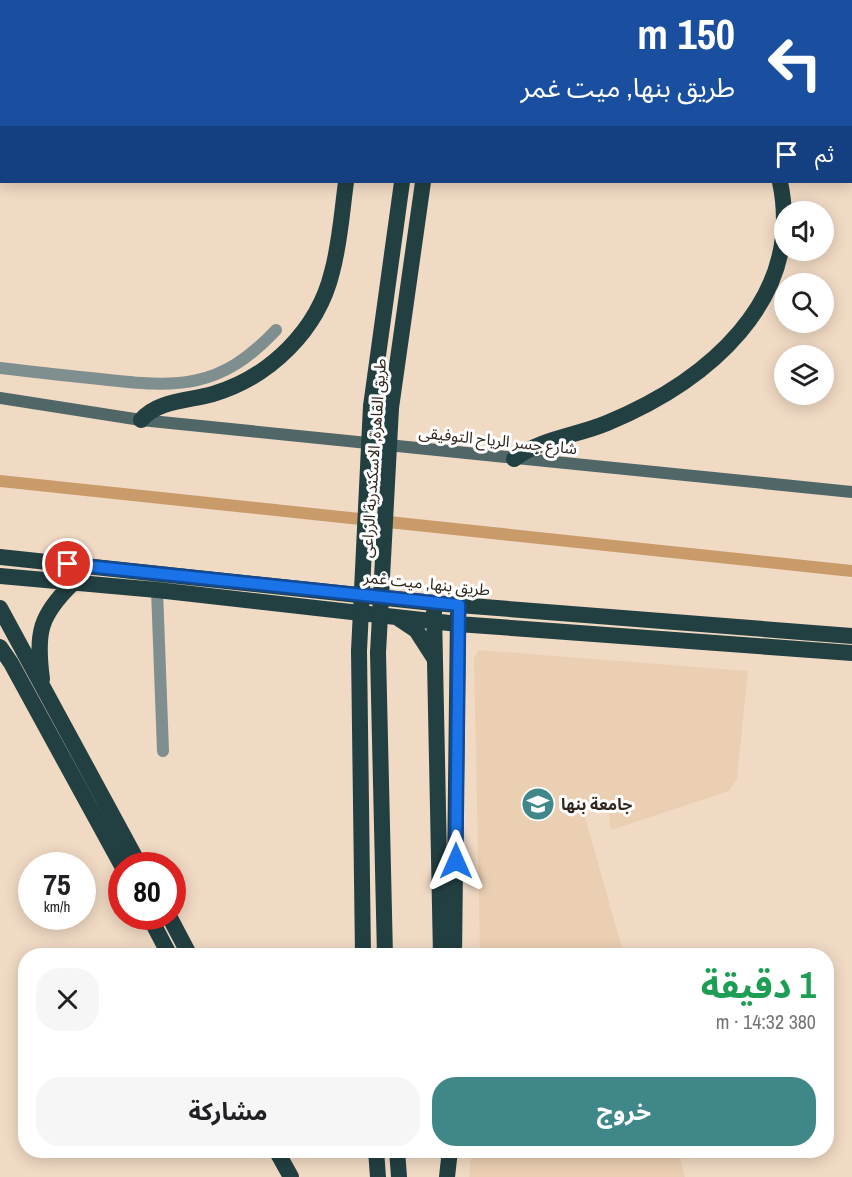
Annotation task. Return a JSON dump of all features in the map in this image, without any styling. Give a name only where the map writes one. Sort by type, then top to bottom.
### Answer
[{"type":"highway","points":[[141,420],[158,407],[212,394],[240,383],[278,358],[301,334],[319,306],[332,274],[346,183]]},
{"type":"highway","name":"طريق القاهرة, الاسكندرية الزراعى","points":[[363,948],[359,651],[371,406],[402,183]]},
{"type":"highway","name":"طريق القاهرة, الاسكندرية الزراعى","points":[[385,948],[378,653],[391,408],[423,183]]},
{"type":"highway","points":[[514,459],[540,444],[601,426],[642,407],[683,382],[733,341],[762,301],[776,270],[784,221],[780,183]]},
{"type":"highway","name":"طريق بنها, ميت غمر","points":[[0,557],[433,603],[852,636]]},
{"type":"highway","points":[[0,576],[157,590],[458,624],[852,653]]},
{"type":"highway","points":[[43,689],[38,651],[41,624],[55,600],[73,583]]},
{"type":"highway","points":[[433,603],[441,948]]},
{"type":"highway","points":[[454,948],[459,605]]},
{"type":"highway","points":[[0,608],[133,852]]},
{"type":"highway","points":[[394,617],[416,630],[424,639],[436,662]]},
{"type":"highway","points":[[0,647],[11,663],[114,852]]},
{"type":"highway","points":[[156,930],[166,948]]},
{"type":"highway","points":[[176,930],[186,948]]},
{"type":"highway","points":[[280,1158],[291,1177]]},
{"type":"highway","points":[[377,1158],[378,1177]]},
{"type":"highway","points":[[398,1158],[399,1177]]},
{"type":"highway","points":[[447,1177],[449,1158]]},
{"type":"main road","name":"شارع جسر الرياح التوفيقى","points":[[0,398],[141,420],[852,492]]},
{"type":"street","points":[[0,368],[156,385],[183,384],[210,377],[234,365],[262,345],[276,330]]},
{"type":"street","points":[[157,590],[163,751]]},
{"type":"shaded area","name":"جامعة بنها","points":[[478,650],[748,671],[737,779],[729,791],[611,830],[607,803],[582,806],[622,948],[480,948],[474,659]]},
{"type":"shaded area","points":[[471,1158],[680,1158],[685,1177],[469,1177]]},
{"type":"waterway","points":[[0,481],[852,571]]},
{"type":"place","name":"جامعة بنها","points":[[538,804]]},
{"type":"route","points":[[68,564],[459,605],[456,861]]}]
